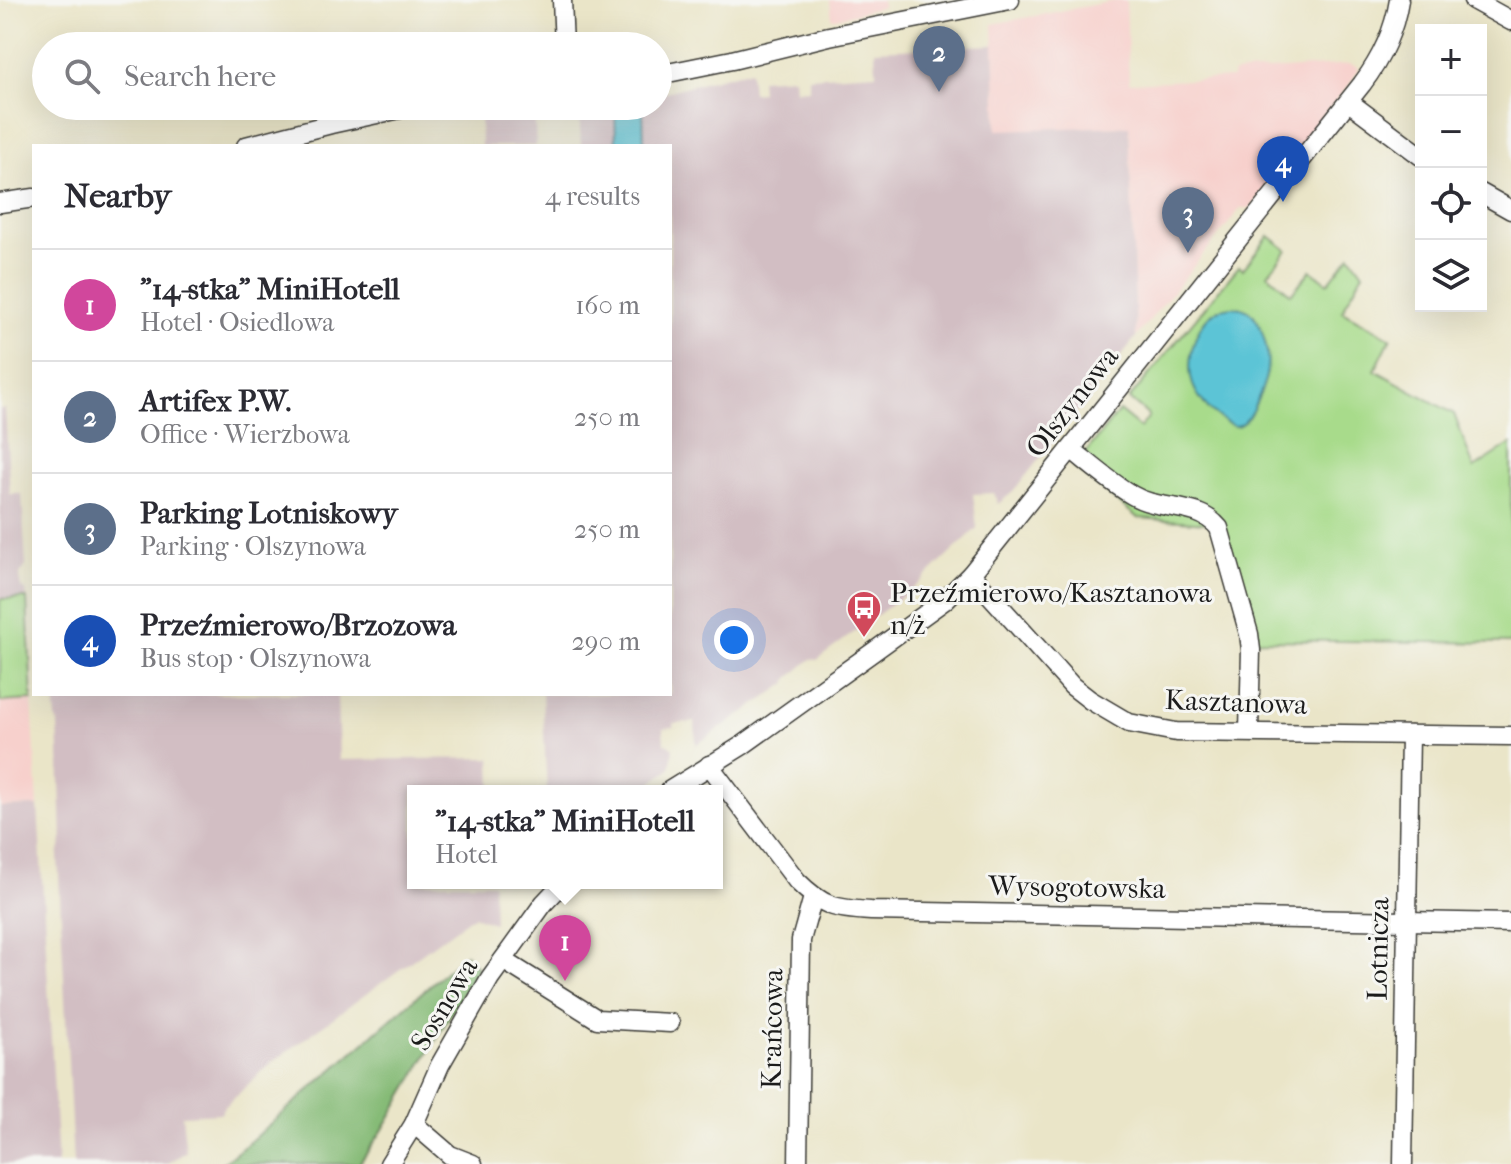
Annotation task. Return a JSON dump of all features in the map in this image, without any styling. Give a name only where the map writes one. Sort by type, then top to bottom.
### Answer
[{"type":"street","points":[[562,0],[563,32]]},
{"type":"street","points":[[672,72],[829,36],[1010,0]]},
{"type":"street","name":"Olszynowa","points":[[709,765],[743,745],[945,600],[971,574],[1349,102],[1390,37],[1399,0]]},
{"type":"street","points":[[1473,0],[1511,21]]},
{"type":"street","points":[[1349,102],[1415,152]]},
{"type":"street","points":[[254,144],[349,120]]},
{"type":"street","points":[[1487,196],[1511,210]]},
{"type":"street","points":[[0,203],[32,198]]},
{"type":"street","points":[[1071,449],[1132,496],[1197,512],[1219,528],[1249,634],[1249,732]]},
{"type":"street","name":"Kasztanowa","points":[[971,574],[1072,686],[1129,723],[1176,732],[1511,736]]},
{"type":"street","name":"Lotnicza","points":[[1403,1164],[1410,735]]},
{"type":"street","points":[[678,785],[709,765]]},
{"type":"street","name":"Wysogotowska","points":[[709,765],[788,870],[813,897],[841,909],[1511,923]]},
{"type":"street","name":"Sosnowa","points":[[389,1164],[414,1124],[440,1065],[490,978],[557,889]]},
{"type":"street","name":"Krańcowa","points":[[798,1164],[801,940],[813,897]]},
{"type":"street","points":[[503,960],[597,1019],[670,1023]]},
{"type":"street","points":[[414,1124],[450,1155],[473,1164]]},
{"type":"shaded area","points":[[830,0],[882,0],[882,7],[832,19]]},
{"type":"shaded area","points":[[1126,0],[1129,83],[1232,78],[1233,73],[1350,64],[1359,68],[1350,84],[1250,208],[1241,208],[1136,337],[1129,126],[997,131],[993,24]]},
{"type":"shaded area","points":[[994,45],[997,130],[1129,126],[1136,337],[1013,492],[998,504],[994,493],[973,494],[977,528],[915,587],[817,660],[811,659],[787,683],[696,745],[695,722],[674,723],[674,727],[663,728],[664,743],[673,748],[670,769],[649,785],[547,785],[542,696],[672,696],[672,144],[581,144],[580,120],[672,120],[672,90],[750,70],[752,93],[761,92],[760,79],[794,77],[795,90],[809,89],[809,77],[876,73],[875,50]]},
{"type":"shaded area","points":[[480,120],[535,120],[536,144],[481,144]]},
{"type":"shaded area","points":[[0,409],[5,409],[10,494],[22,494],[26,566],[20,574],[21,588],[26,590],[27,598],[0,599]]},
{"type":"shaded area","points":[[54,696],[337,696],[339,760],[491,758],[492,785],[407,785],[407,889],[493,889],[494,923],[473,916],[270,1064],[222,1109],[222,1113],[182,1115],[186,1152],[167,1164],[73,1164],[58,856],[62,839]]},
{"type":"shaded area","points":[[32,700],[38,806],[0,807],[0,702]]},
{"type":"shaded area","points":[[38,806],[58,1164],[0,1164],[0,807]]},
{"type":"green space","points":[[1269,236],[1287,250],[1268,274],[1291,294],[1311,270],[1328,283],[1350,255],[1363,273],[1342,311],[1391,338],[1375,370],[1454,414],[1474,468],[1511,444],[1511,643],[1257,640],[1222,524],[1138,518],[1074,467],[1119,411],[1140,428],[1149,416],[1129,399],[1239,266],[1243,269]]},
{"type":"green space","points":[[27,598],[32,700],[0,702],[0,599]]},
{"type":"green space","points":[[466,954],[478,968],[382,1131],[359,1164],[222,1164],[246,1145]]},
{"type":"water","points":[[615,120],[643,120],[644,144],[616,144]]},
{"type":"water","points":[[1232,307],[1248,310],[1256,318],[1268,363],[1265,381],[1253,409],[1244,422],[1236,426],[1216,415],[1201,399],[1193,385],[1190,365],[1194,342],[1204,322],[1220,309]]},
{"type":"place","name":"Artifex P.W.","points":[[939,92]]},
{"type":"place","name":"Przeźmierowo/Brzozowa","points":[[1283,202]]},
{"type":"place","name":"Parking Lotniskowy","points":[[1188,253]]},
{"type":"place","name":"Przeźmierowo/Kasztanowa n/ż","points":[[864,639]]},
{"type":"place","name":"\"14-stka\" MiniHotell","points":[[565,981]]}]
